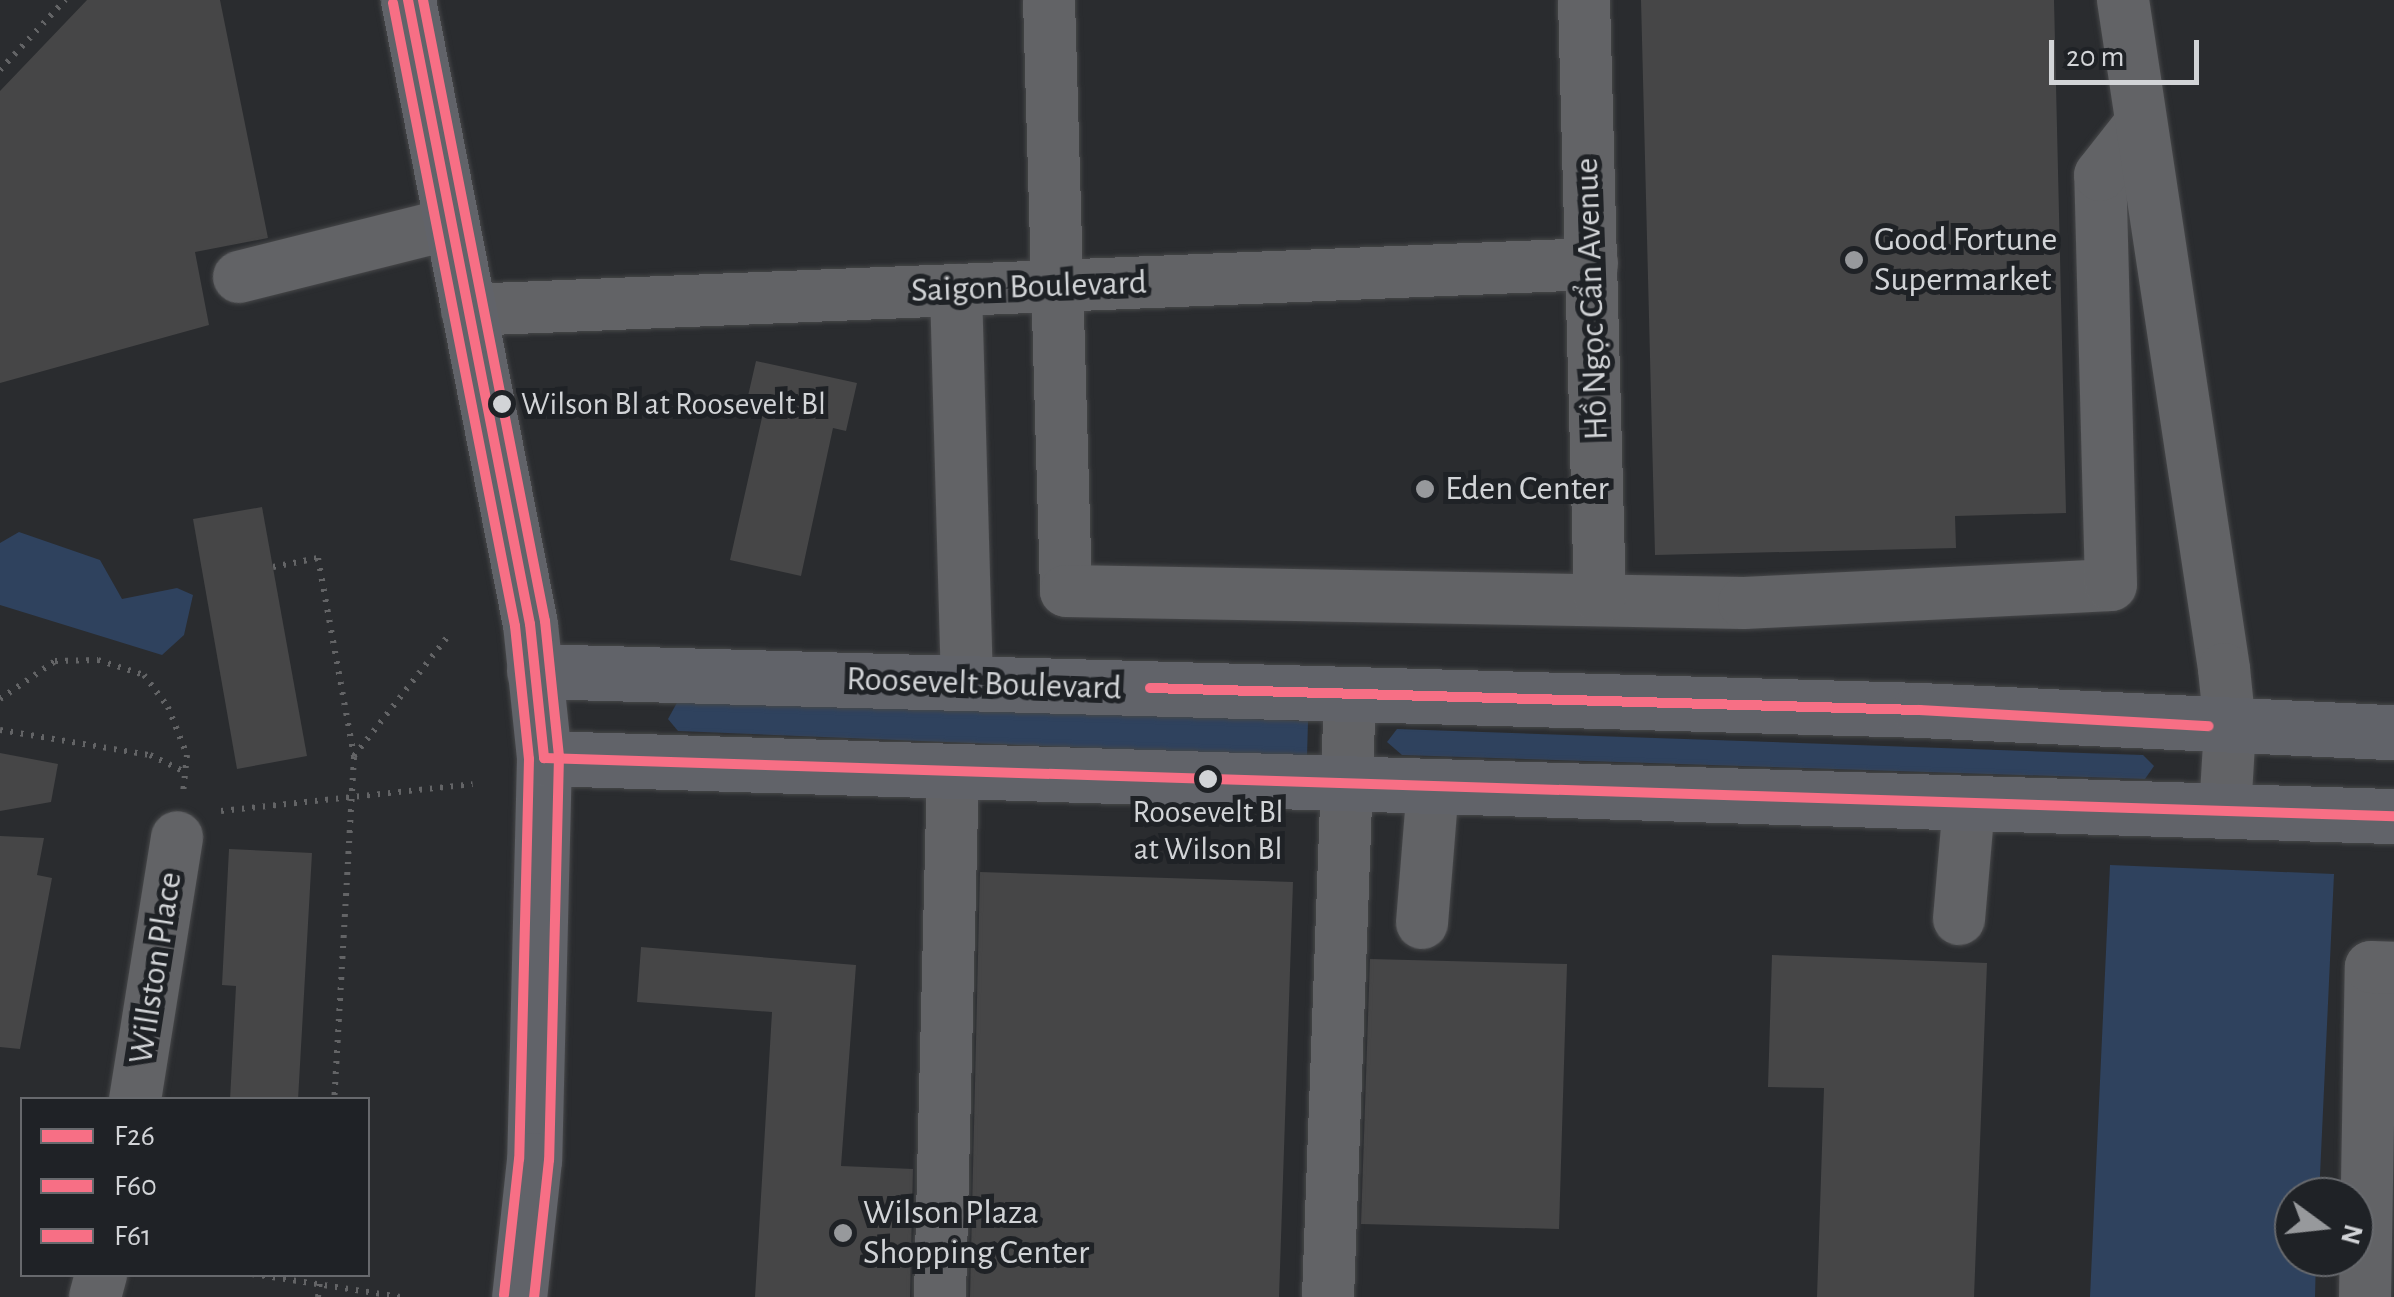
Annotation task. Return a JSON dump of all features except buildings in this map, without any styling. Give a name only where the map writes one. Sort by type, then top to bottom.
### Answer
[{"type":"main road","points":[[408,0],[534,671],[544,758],[534,1160],[518,1297]]},
{"type":"main road","name":"Roosevelt Boulevard","points":[[534,671],[1900,709],[2394,732]]},
{"type":"main road","points":[[544,758],[2394,816]]},
{"type":"lane","points":[[1049,0],[1066,590],[1744,602],[2111,585],[2100,175],[2142,123]]},
{"type":"lane","name":"Hồ Ngọc Cẩn Avenue","points":[[1584,0],[1600,598]]},
{"type":"lane","points":[[2123,0],[2230,727],[2225,812]]},
{"type":"lane","points":[[239,277],[450,224]]},
{"type":"lane","name":"Saigon Boulevard","points":[[467,310],[1592,264]]},
{"type":"lane","points":[[956,290],[967,683]]},
{"type":"lane","points":[[1328,1297],[1350,694]]},
{"type":"lane","points":[[940,1297],[953,770]]},
{"type":"lane","points":[[1422,924],[1433,786]]},
{"type":"lane","points":[[1959,919],[1968,804]]},
{"type":"lane","name":"Willston Place","points":[[136,1097],[179,822]]},
{"type":"lane","points":[[2365,1297],[2372,967],[2394,968]]},
{"type":"path","points":[[0,70],[65,0]]},
{"type":"path","points":[[273,567],[318,558],[354,757],[355,795],[334,1097]]},
{"type":"path","points":[[354,757],[449,635]]},
{"type":"path","points":[[0,699],[55,661],[98,660],[144,675],[168,707],[187,755],[179,822],[355,795],[473,784]]},
{"type":"path","points":[[0,730],[150,755],[186,772]]},
{"type":"path","points":[[271,1277],[400,1297]]},
{"type":"path","points":[[318,1297],[322,1277]]},
{"type":"shaded area","points":[[19,532],[100,560],[122,599],[177,588],[193,595],[184,635],[162,655],[0,605],[0,543]]},
{"type":"shaded area","points":[[679,699],[1308,721],[1307,757],[678,731],[668,719]]},
{"type":"shaded area","points":[[1397,729],[2143,755],[2154,766],[2145,779],[1402,755],[1387,742]]},
{"type":"shaded area","points":[[2110,865],[2334,874],[2320,1177],[2274,1177],[2274,1277],[2316,1277],[2315,1297],[2090,1297]]},
{"type":"transit line","name":"F26","points":[[408,0],[530,624],[544,758],[2394,816]]},
{"type":"transit line","name":"F61","points":[[423,0],[545,621],[559,756],[549,1160],[534,1297]]},
{"type":"transit line","name":"F60","points":[[393,3],[515,626],[529,759],[519,1159],[504,1295]]},
{"type":"transit line","name":"F26","points":[[1150,688],[1920,710],[2209,726]]},
{"type":"place","name":"Good Fortune Supermarket","points":[[1854,260]]},
{"type":"place","name":"Wilson Bl at Roosevelt Bl","points":[[502,404]]},
{"type":"place","name":"Eden Center","points":[[1425,489]]},
{"type":"place","name":"Roosevelt Bl at Wilson Bl","points":[[1208,779]]},
{"type":"place","name":"Wilson Plaza Shopping Center","points":[[843,1233]]}]
